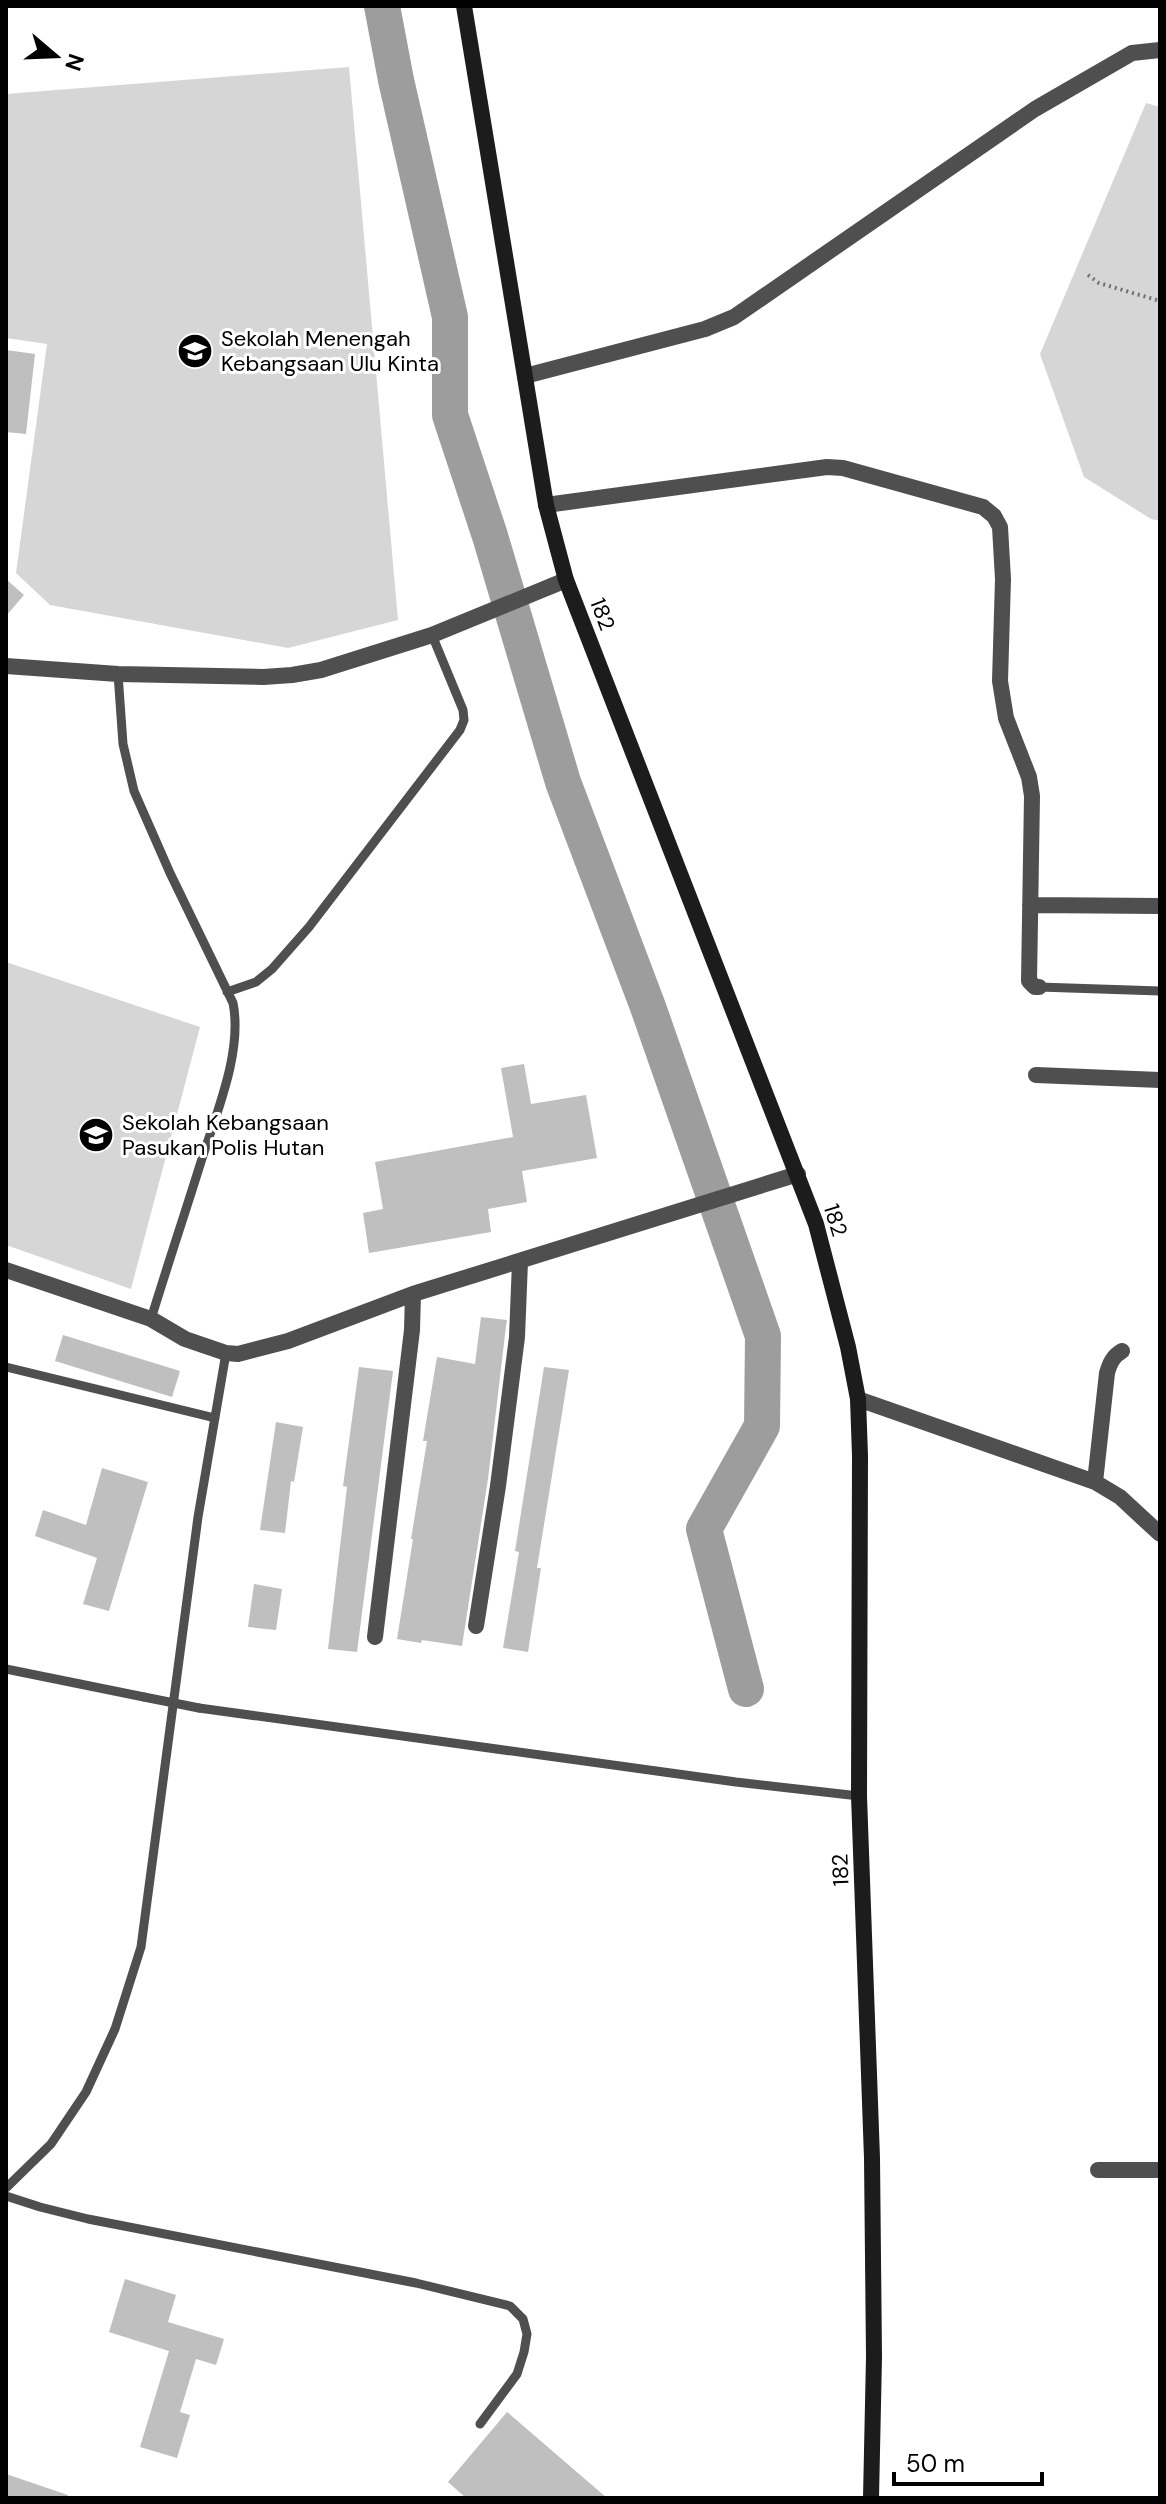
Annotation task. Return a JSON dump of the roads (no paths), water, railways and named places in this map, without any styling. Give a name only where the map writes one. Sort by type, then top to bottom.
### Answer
[{"type":"street","name":"182","points":[[464,6],[546,505],[566,580],[816,1224],[848,1347],[858,1399],[859,1796],[872,2158],[874,2357],[871,2498]]},
{"type":"street","points":[[525,376],[705,329],[734,317],[1035,109],[1132,53],[1160,50]]},
{"type":"street","points":[[546,505],[827,467],[843,468],[983,507],[994,516],[1000,527],[1003,579],[1000,681],[1006,718],[1029,777],[1032,796],[1029,981],[1039,987]]},
{"type":"street","points":[[6,666],[118,674],[292,675],[321,670],[432,635],[566,580]]},
{"type":"street","points":[[1030,905],[1160,906]]},
{"type":"street","points":[[1036,1075],[1160,1080]]},
{"type":"street","points":[[6,1270],[151,1319],[185,1339],[238,1354],[288,1341],[413,1294],[798,1174]]},
{"type":"street","points":[[476,1626],[515,1352],[521,1290],[520,1262]]},
{"type":"street","points":[[375,1637],[411,1345],[413,1294]]},
{"type":"street","points":[[1095,1482],[1107,1373],[1111,1362],[1122,1351]]},
{"type":"street","points":[[858,1399],[1095,1482],[1120,1497],[1160,1534]]},
{"type":"street","points":[[1098,2170],[1160,2170]]},
{"type":"lane","points":[[227,992],[256,982],[272,969],[309,927],[460,730],[464,720],[463,710],[432,635]]},
{"type":"lane","points":[[118,674],[123,744],[134,791],[233,1003],[237,1022],[235,1044],[221,1099],[151,1319]]},
{"type":"lane","points":[[1039,987],[1160,991]]},
{"type":"lane","points":[[6,2188],[51,2144],[86,2092],[115,2029],[141,1947],[198,1517],[226,1353]]},
{"type":"lane","points":[[6,1367],[215,1418]]},
{"type":"lane","points":[[6,1669],[199,1708],[859,1796]]},
{"type":"lane","points":[[6,2196],[88,2219],[416,2283],[510,2306],[523,2319],[527,2334],[524,2352],[517,2374],[480,2424]]},
{"type":"waterway","points":[[382,6],[450,317],[450,415],[490,536],[563,782],[648,1007],[763,1336],[762,1426],[704,1529],[746,1689]]},
{"type":"place","name":"Sekolah Menengah Kebangsaan Ulu Kinta","points":[[195,351]]},
{"type":"place","name":"Sekolah Kebangsaan Pasukan Polis Hutan","points":[[96,1135]]}]
